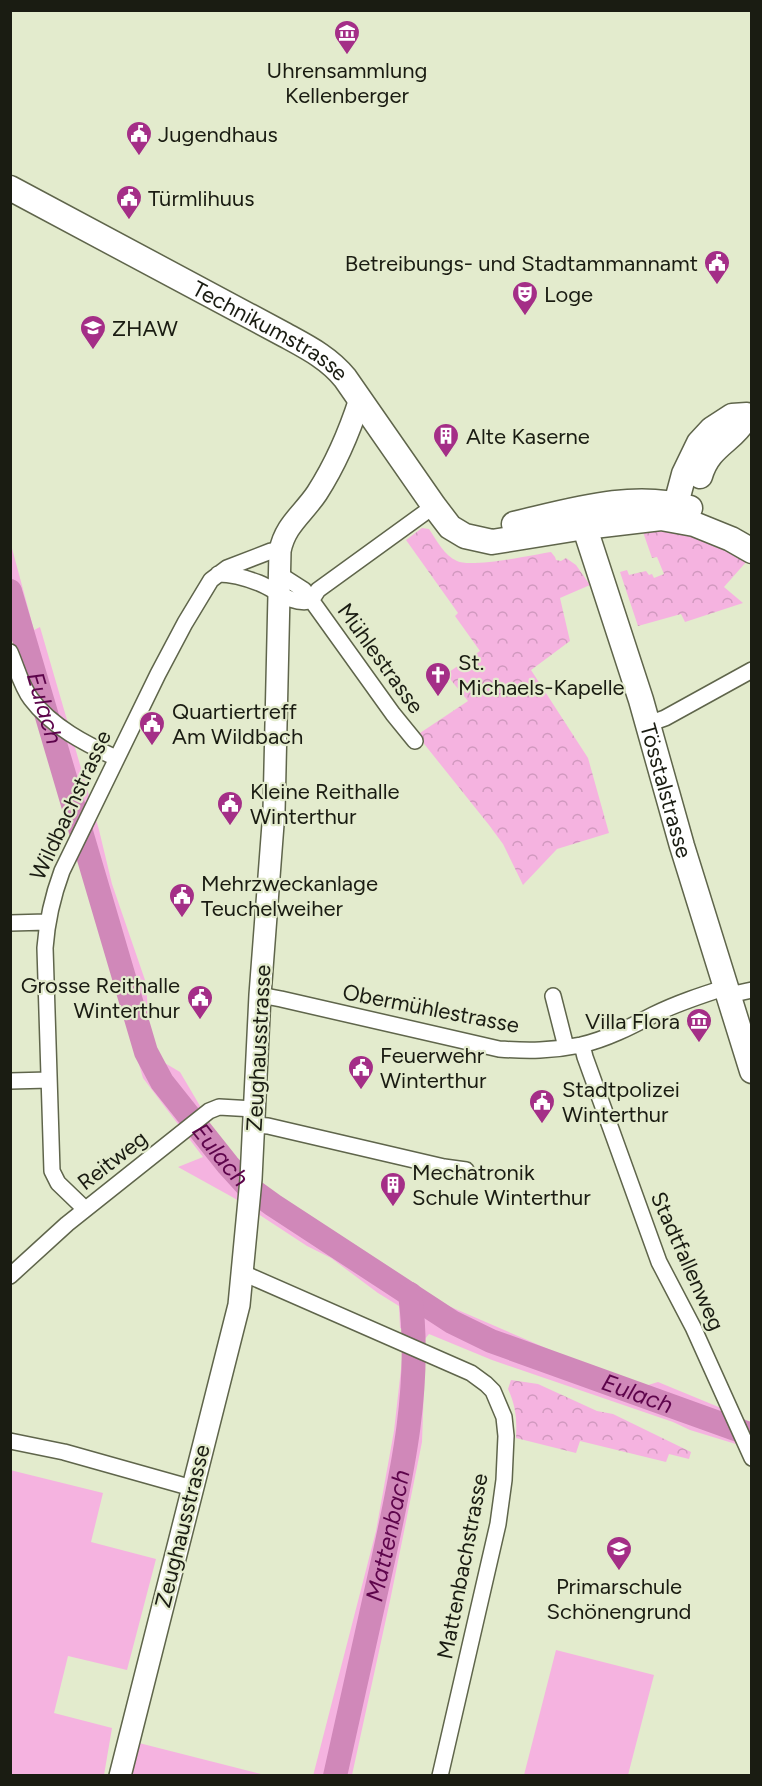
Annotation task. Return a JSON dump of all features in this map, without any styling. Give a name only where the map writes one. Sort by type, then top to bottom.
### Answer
[{"type":"main road","name":"Technikumstrasse","points":[[10,188],[317,353],[339,370],[434,506],[450,526],[465,536],[472,537],[488,530],[582,519],[611,503],[632,501],[684,511]]},
{"type":"main road","points":[[749,413],[732,416],[712,429],[699,443],[684,474],[684,511],[694,524],[731,539],[752,551]]},
{"type":"main road","points":[[684,511],[720,518],[752,536]]},
{"type":"main road","name":"Tösstalstrasse","points":[[582,519],[648,724],[682,846],[736,991],[752,1071]]},
{"type":"street","name":"Zeughausstrasse","points":[[120,1776],[239,1305],[250,1187],[260,995],[274,811],[280,551],[285,534],[317,493],[347,436],[360,399]]},
{"type":"street","points":[[311,601],[318,590],[434,506]]},
{"type":"street","name":"Wildbachstrasse","points":[[85,1209],[58,1183],[52,1171],[45,948],[46,922],[52,899],[62,871],[116,758],[185,623],[211,580],[227,568],[271,551],[280,551]]},
{"type":"street","points":[[259,557],[251,563],[249,568],[252,578],[259,583]]},
{"type":"street","points":[[218,574],[230,574],[259,583],[280,584]]},
{"type":"street","name":"Mühlestrasse","points":[[280,584],[304,590],[415,741]]},
{"type":"street","points":[[10,652],[31,700],[45,715],[86,743],[116,758]]},
{"type":"street","points":[[648,724],[665,718],[752,670]]},
{"type":"street","points":[[10,923],[46,922]]},
{"type":"street","name":"Obermühlestrasse","points":[[260,995],[499,1049],[535,1051],[582,1045],[607,1038],[689,1000],[736,991]]},
{"type":"street","points":[[553,996],[566,1047]]},
{"type":"street","name":"Stadtfallenweg","points":[[582,1045],[624,1169],[659,1262],[693,1327],[752,1458]]},
{"type":"street","points":[[10,1081],[49,1080]]},
{"type":"street","name":"Reitweg","points":[[10,1276],[85,1209],[209,1111],[219,1107],[254,1117],[268,1126],[444,1167],[466,1170]]},
{"type":"street","name":"Mattenbachstrasse","points":[[243,1273],[471,1373],[493,1392],[501,1408],[506,1436],[504,1480],[498,1524],[440,1776]]},
{"type":"street","points":[[10,1441],[64,1452],[192,1488]]},
{"type":"green space","points":[[422,528],[429,529],[445,551],[457,561],[488,562],[551,552],[556,560],[561,561],[566,558],[576,565],[590,585],[560,598],[570,641],[531,670],[588,758],[609,833],[557,849],[523,885],[503,844],[417,735],[468,701],[446,674],[480,651],[455,616],[458,613],[406,540]]},
{"type":"green space","points":[[643,532],[683,534],[713,542],[747,561],[724,587],[743,603],[685,622],[681,614],[638,626],[620,572],[627,570],[629,575],[646,571],[654,578],[664,574],[657,557],[652,558]]},
{"type":"green space","points":[[10,541],[34,630],[40,627],[99,830],[112,884],[146,983],[150,1043],[158,1059],[180,1072],[200,1106],[201,1118],[251,1179],[437,1301],[583,1364],[645,1386],[658,1382],[721,1408],[739,1445],[492,1360],[429,1334],[425,1339],[400,1328],[399,1306],[331,1258],[307,1246],[234,1198],[178,1167],[203,1157],[143,1078],[11,630]]},
{"type":"green space","points":[[403,1351],[425,1360],[422,1442],[391,1596],[352,1775],[313,1776],[376,1531],[394,1431]]},
{"type":"green space","points":[[511,1380],[538,1384],[597,1411],[613,1414],[691,1452],[689,1459],[669,1454],[666,1462],[580,1441],[576,1453],[516,1438],[515,1413],[508,1389]]},
{"type":"green space","points":[[10,1470],[103,1493],[91,1542],[156,1559],[127,1670],[68,1656],[54,1713],[112,1728],[104,1775],[11,1775]]},
{"type":"green space","points":[[556,1650],[654,1675],[628,1775],[524,1775]]},
{"type":"green space","points":[[135,1742],[265,1775],[128,1776]]},
{"type":"waterway","name":"Eulach","points":[[10,591],[146,1052],[162,1082],[228,1165],[248,1187],[273,1205],[452,1322],[491,1341],[752,1435]]},
{"type":"waterway","name":"Mattenbach","points":[[335,1776],[402,1470],[414,1365],[410,1294]]},
{"type":"place","name":"Uhrensammlung Kellenberger","points":[[347,56]]},
{"type":"place","name":"Jugendhaus","points":[[139,157]]},
{"type":"place","name":"Türmlihuus","points":[[129,221]]},
{"type":"place","name":"Betreibungs- und Stadtammannamt","points":[[717,286]]},
{"type":"place","name":"Loge","points":[[525,317]]},
{"type":"place","name":"ZHAW","points":[[93,351]]},
{"type":"place","name":"Alte Kaserne","points":[[446,459]]},
{"type":"place","name":"St. Michaels-Kapelle","points":[[438,698]]},
{"type":"place","name":"Quartiertreff Am Wildbach","points":[[152,747]]},
{"type":"place","name":"Kleine Reithalle Winterthur","points":[[230,827]]},
{"type":"place","name":"Mehrzweckanlage Teuchelweiher","points":[[182,919]]},
{"type":"place","name":"Grosse Reithalle Winterthur","points":[[200,1021]]},
{"type":"place","name":"Villa Flora","points":[[699,1044]]},
{"type":"place","name":"Feuerwehr Winterthur","points":[[361,1091]]},
{"type":"place","name":"Stadtpolizei Winterthur","points":[[542,1125]]},
{"type":"place","name":"Mechatronik Schule Winterthur","points":[[393,1208]]},
{"type":"place","name":"Primarschule Schönengrund","points":[[619,1572]]}]
